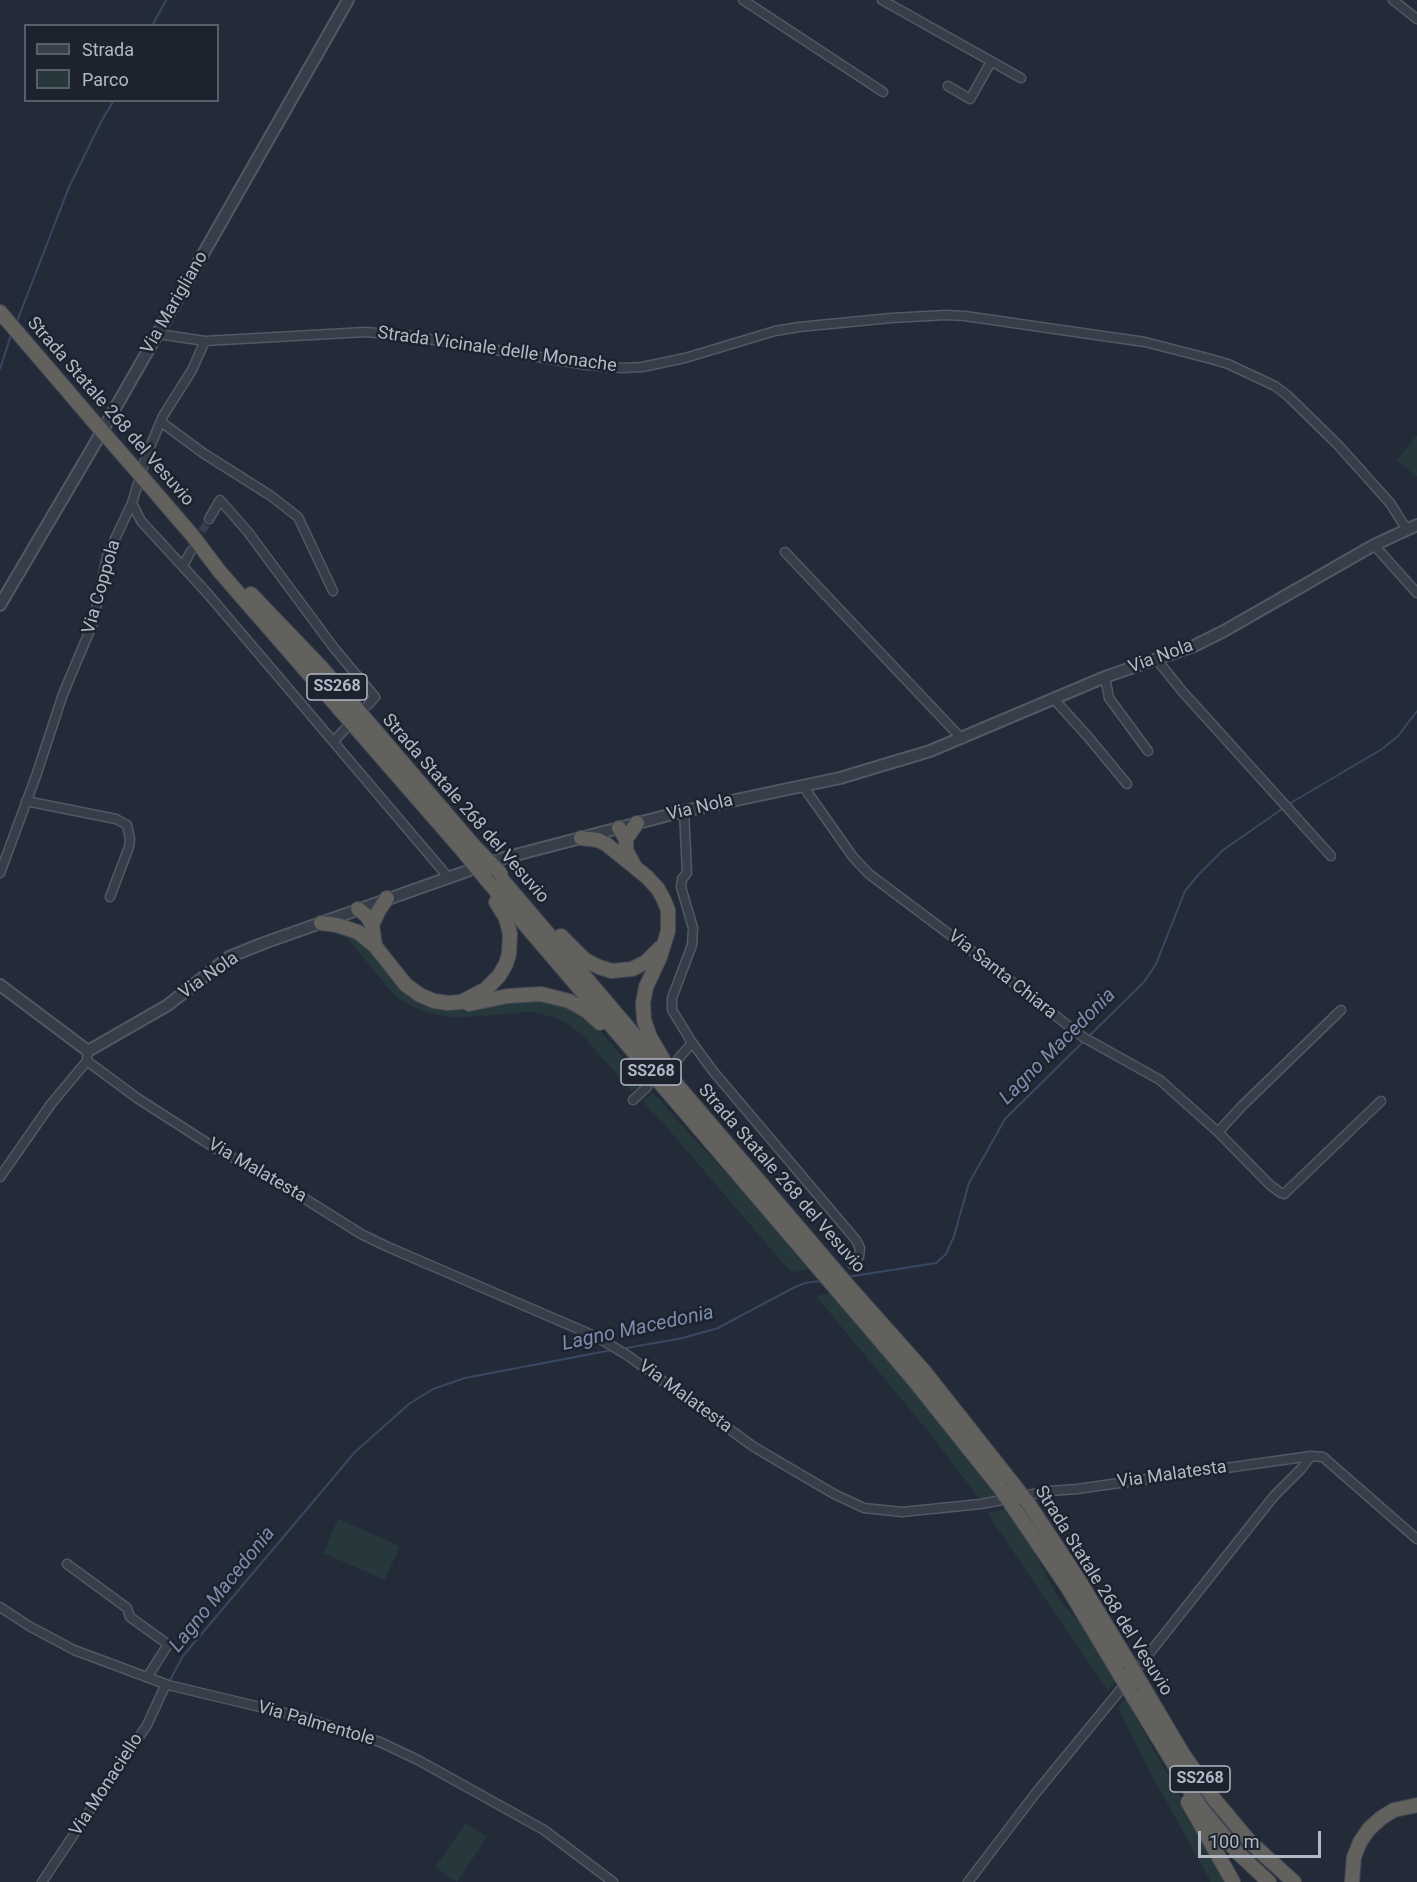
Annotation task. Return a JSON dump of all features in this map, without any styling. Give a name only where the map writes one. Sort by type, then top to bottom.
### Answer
[{"type":"highway","name":"Strada Statale 268 del Vesuvio","points":[[3,316],[192,535],[321,667],[464,850]]},
{"type":"highway","name":"Strada Statale 268 del Vesuvio","points":[[192,535],[220,572],[423,805],[491,878],[734,1152],[821,1262]]},
{"type":"highway","points":[[613,851],[620,832],[637,823]]},
{"type":"highway","name":"SS268","points":[[620,832],[634,865]]},
{"type":"highway","name":"SS268","points":[[581,838],[598,840],[606,844],[634,865],[658,889],[664,900],[669,919],[665,942],[646,987],[643,1003],[644,1020],[650,1037],[663,1058],[734,1152]]},
{"type":"highway","name":"Strada Statale 268 del Vesuvio","points":[[491,878],[663,1086],[846,1291],[1000,1488],[1057,1570],[1200,1807],[1219,1831],[1269,1882]]},
{"type":"highway","name":"SS268","points":[[491,878],[585,960],[599,967],[612,971],[632,969],[646,962],[665,942]]},
{"type":"highway","name":"SS268","points":[[321,923],[337,925],[358,932],[375,946],[406,985],[420,995],[435,1001],[461,1002],[486,989],[499,976],[509,954],[510,934],[491,878]]},
{"type":"highway","points":[[372,926],[387,898]]},
{"type":"highway","points":[[358,932],[354,921],[357,910],[367,916],[372,926]]},
{"type":"highway","name":"SS268","points":[[372,926],[375,946]]},
{"type":"highway","name":"SS268","points":[[461,1002],[469,1005],[527,994],[554,996],[568,1001],[587,1011],[663,1086]]},
{"type":"highway","name":"Strada Statale 268 del Vesuvio","points":[[846,1291],[924,1371],[1028,1503],[1077,1577],[1183,1754],[1214,1798],[1251,1843],[1294,1882]]},
{"type":"highway","points":[[1163,1749],[1187,1799],[1233,1882]]},
{"type":"highway","points":[[1352,1882],[1354,1857],[1369,1828],[1394,1810],[1417,1805]]},
{"type":"highway","points":[[1272,1864],[1303,1882]]},
{"type":"street","name":"Via Marigliano","points":[[0,605],[158,334],[348,0]]},
{"type":"street","points":[[742,0],[883,92]]},
{"type":"street","points":[[882,0],[1021,78]]},
{"type":"street","points":[[1393,0],[1417,19]]},
{"type":"street","points":[[948,86],[970,99],[991,62]]},
{"type":"street","name":"Strada Vicinale delle Monache","points":[[158,334],[205,341],[365,332],[410,336],[587,365],[622,368],[685,358],[775,331],[891,318],[965,316],[1096,334],[1144,342],[1228,364],[1275,386],[1338,445],[1412,527]]},
{"type":"street","name":"Via Coppola","points":[[0,873],[63,694],[93,623],[107,556],[132,503],[147,454],[161,422],[192,370],[205,341]]},
{"type":"street","points":[[161,422],[203,453],[271,496],[298,517],[333,591]]},
{"type":"street","points":[[209,519],[219,500],[248,532],[327,639],[375,697],[368,705]]},
{"type":"street","points":[[132,503],[141,520],[334,741],[449,878]]},
{"type":"street","name":"Via Nola","points":[[637,823],[864,772],[962,739],[1053,698],[1157,660],[1224,632],[1374,545],[1412,527]]},
{"type":"street","points":[[1374,545],[1417,593]]},
{"type":"street","points":[[183,566],[191,551]]},
{"type":"street","points":[[785,552],[962,739]]},
{"type":"street","points":[[1157,660],[1182,691],[1331,856]]},
{"type":"street","points":[[1106,677],[1108,698],[1148,751]]},
{"type":"street","points":[[1053,698],[1126,784]]},
{"type":"street","points":[[334,741],[345,729]]},
{"type":"street","name":"Via Santa Chiara","points":[[803,786],[853,857],[869,874],[1083,1037],[1160,1080],[1281,1193],[1284,1194],[1381,1101]]},
{"type":"street","points":[[26,801],[116,819],[127,825],[129,847],[110,897]]},
{"type":"street","points":[[684,811],[687,873],[682,879],[681,887],[693,928],[692,945],[672,998],[672,1010],[692,1043],[856,1240],[860,1248],[859,1257],[852,1264]]},
{"type":"street","name":"Via Nola","points":[[88,1056],[168,1005],[230,957],[387,898],[504,858],[581,838],[620,832]]},
{"type":"street","points":[[0,985],[88,1056],[0,1177]]},
{"type":"street","points":[[1218,1132],[1341,1010]]},
{"type":"street","points":[[678,1059],[692,1043]]},
{"type":"street","name":"Via Malatesta","points":[[88,1056],[137,1098],[186,1130],[218,1150],[276,1180],[361,1234],[597,1337],[664,1381],[754,1447],[834,1494],[864,1508],[902,1512],[981,1504],[1049,1491],[1311,1456]]},
{"type":"street","points":[[633,1100],[647,1088]]},
{"type":"street","points":[[968,1882],[1035,1794],[1274,1496],[1311,1456],[1323,1457],[1417,1539]]},
{"type":"street","points":[[67,1564],[127,1608],[130,1617],[167,1644],[148,1676]]},
{"type":"street","name":"Via Palmentole","points":[[0,1607],[29,1626],[74,1650],[182,1690],[306,1718],[380,1742],[418,1760],[544,1830],[613,1882]]},
{"type":"street","name":"Via Monaciello","points":[[42,1882],[147,1725],[166,1684]]},
{"type":"green space","points":[[1417,435],[1417,477],[1397,460]]},
{"type":"green space","points":[[328,930],[343,931],[362,942],[400,989],[410,998],[430,1006],[462,1009],[519,998],[538,998],[571,1007],[596,1026],[644,1082],[632,1092],[585,1038],[568,1024],[552,1017],[531,1012],[453,1018],[418,1009],[398,998],[388,988],[348,939]]},
{"type":"green space","points":[[653,1092],[739,1187],[808,1269],[794,1272],[789,1270],[643,1102]]},
{"type":"green space","points":[[830,1293],[918,1397],[997,1498],[981,1501],[932,1436],[816,1296]]},
{"type":"green space","points":[[1005,1509],[1036,1555],[1062,1603],[1079,1622],[1115,1682],[1108,1691],[987,1513]]},
{"type":"green space","points":[[338,1519],[400,1546],[385,1580],[323,1553]]},
{"type":"green space","points":[[1125,1699],[1228,1882],[1211,1882],[1144,1761],[1118,1707]]},
{"type":"green space","points":[[466,1823],[487,1837],[457,1882],[435,1867]]},
{"type":"waterway","points":[[153,24],[166,0]]},
{"type":"waterway","points":[[16,324],[69,187],[113,102]]},
{"type":"waterway","points":[[0,369],[11,335]]},
{"type":"waterway","name":"Lagno Macedonia","points":[[1289,804],[1382,749],[1398,736],[1417,711]]},
{"type":"waterway","name":"Lagno Macedonia","points":[[1088,1037],[1144,982],[1156,964],[1185,891],[1198,875],[1223,850],[1285,807]]},
{"type":"waterway","name":"Lagno Macedonia","points":[[847,1277],[936,1263],[946,1254],[954,1236],[969,1183],[1005,1119],[1084,1041]]},
{"type":"waterway","name":"Lagno Macedonia","points":[[621,1349],[683,1338],[718,1328],[791,1289],[805,1283],[821,1281]]},
{"type":"waterway","name":"Lagno Macedonia","points":[[168,1684],[183,1656],[355,1452],[409,1404],[433,1389],[465,1378],[612,1350]]},
{"type":"waterway","name":"Lagno Macedonia","points":[[71,1845],[90,1818]]},
{"type":"tunnel","points":[[196,542],[209,519]]},
{"type":"tunnel","points":[[647,1087],[678,1059]]}]
